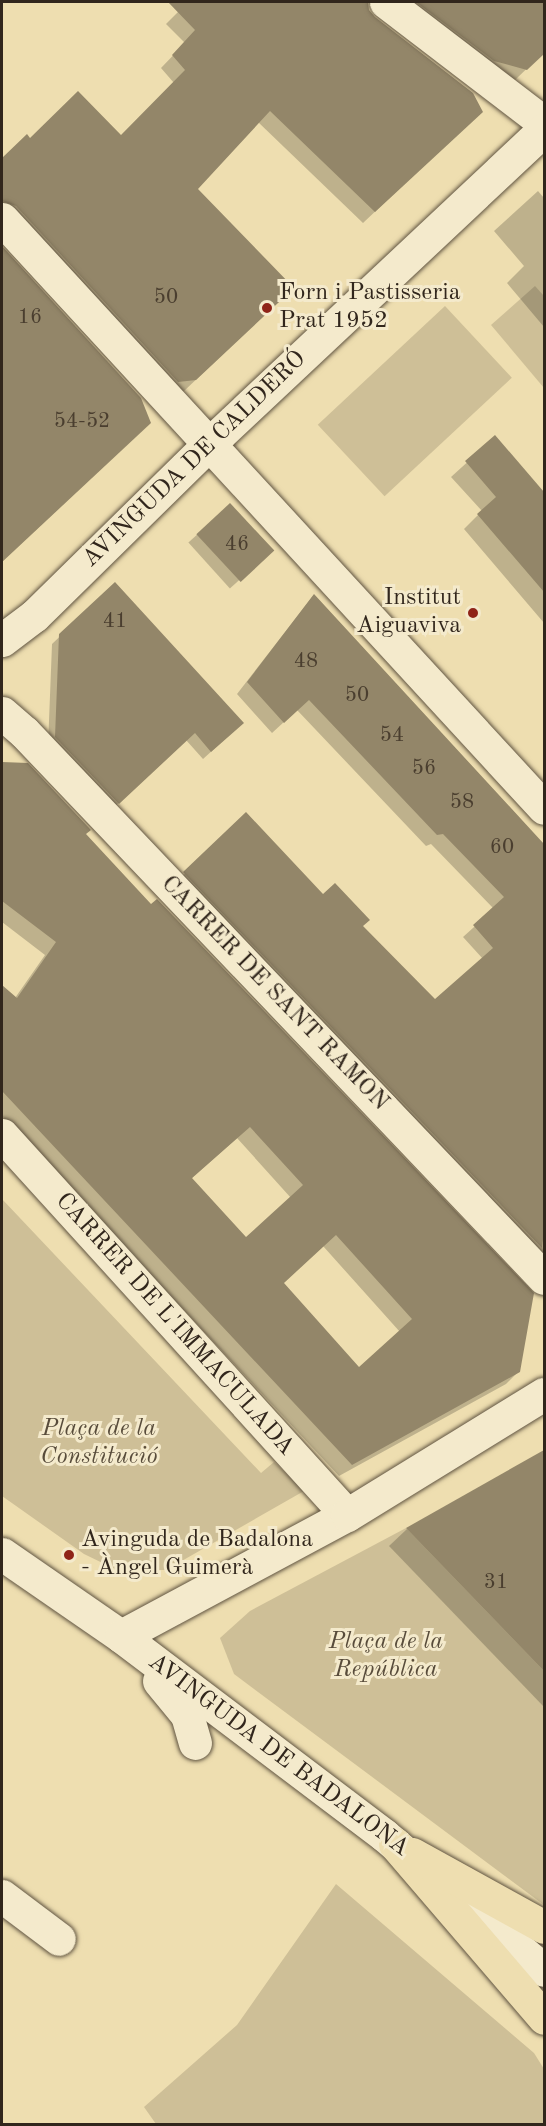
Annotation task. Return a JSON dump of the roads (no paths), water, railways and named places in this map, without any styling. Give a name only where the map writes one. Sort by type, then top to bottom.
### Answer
[{"type":"highway","points":[[395,1844],[544,1927]]},
{"type":"highway","points":[[395,1844],[544,2018]]},
{"type":"street","points":[[386,2],[544,123]]},
{"type":"street","name":"AVINGUDA DE CALDERÓ","points":[[2,640],[34,616],[209,444],[544,129]]},
{"type":"street","points":[[2,219],[544,808]]},
{"type":"street","name":"CARRER DE SANT RAMON","points":[[2,713],[24,732],[544,1278]]},
{"type":"street","name":"CARRER DE L'IMMACULADA","points":[[2,1135],[347,1515]]},
{"type":"street","points":[[195,1743],[187,1715],[121,1636],[347,1515],[544,1394]]},
{"type":"street","name":"AVINGUDA DE BADALONA","points":[[2,1554],[121,1636],[395,1844],[544,1970]]},
{"type":"street","points":[[2,1896],[59,1939]]},
{"type":"place","name":"Forn i Pastisseria Prat 1952","points":[[267,308]]},
{"type":"place","name":"Institut Aiguaviva","points":[[473,613]]},
{"type":"place","name":"Avinguda de Badalona - Àngel Guimerà","points":[[69,1555]]},
{"type":"park label","name":"Plaça de la Constitució","points":[[99,1444]]},
{"type":"park label","name":"Plaça de la República","points":[[386,1657]]}]
